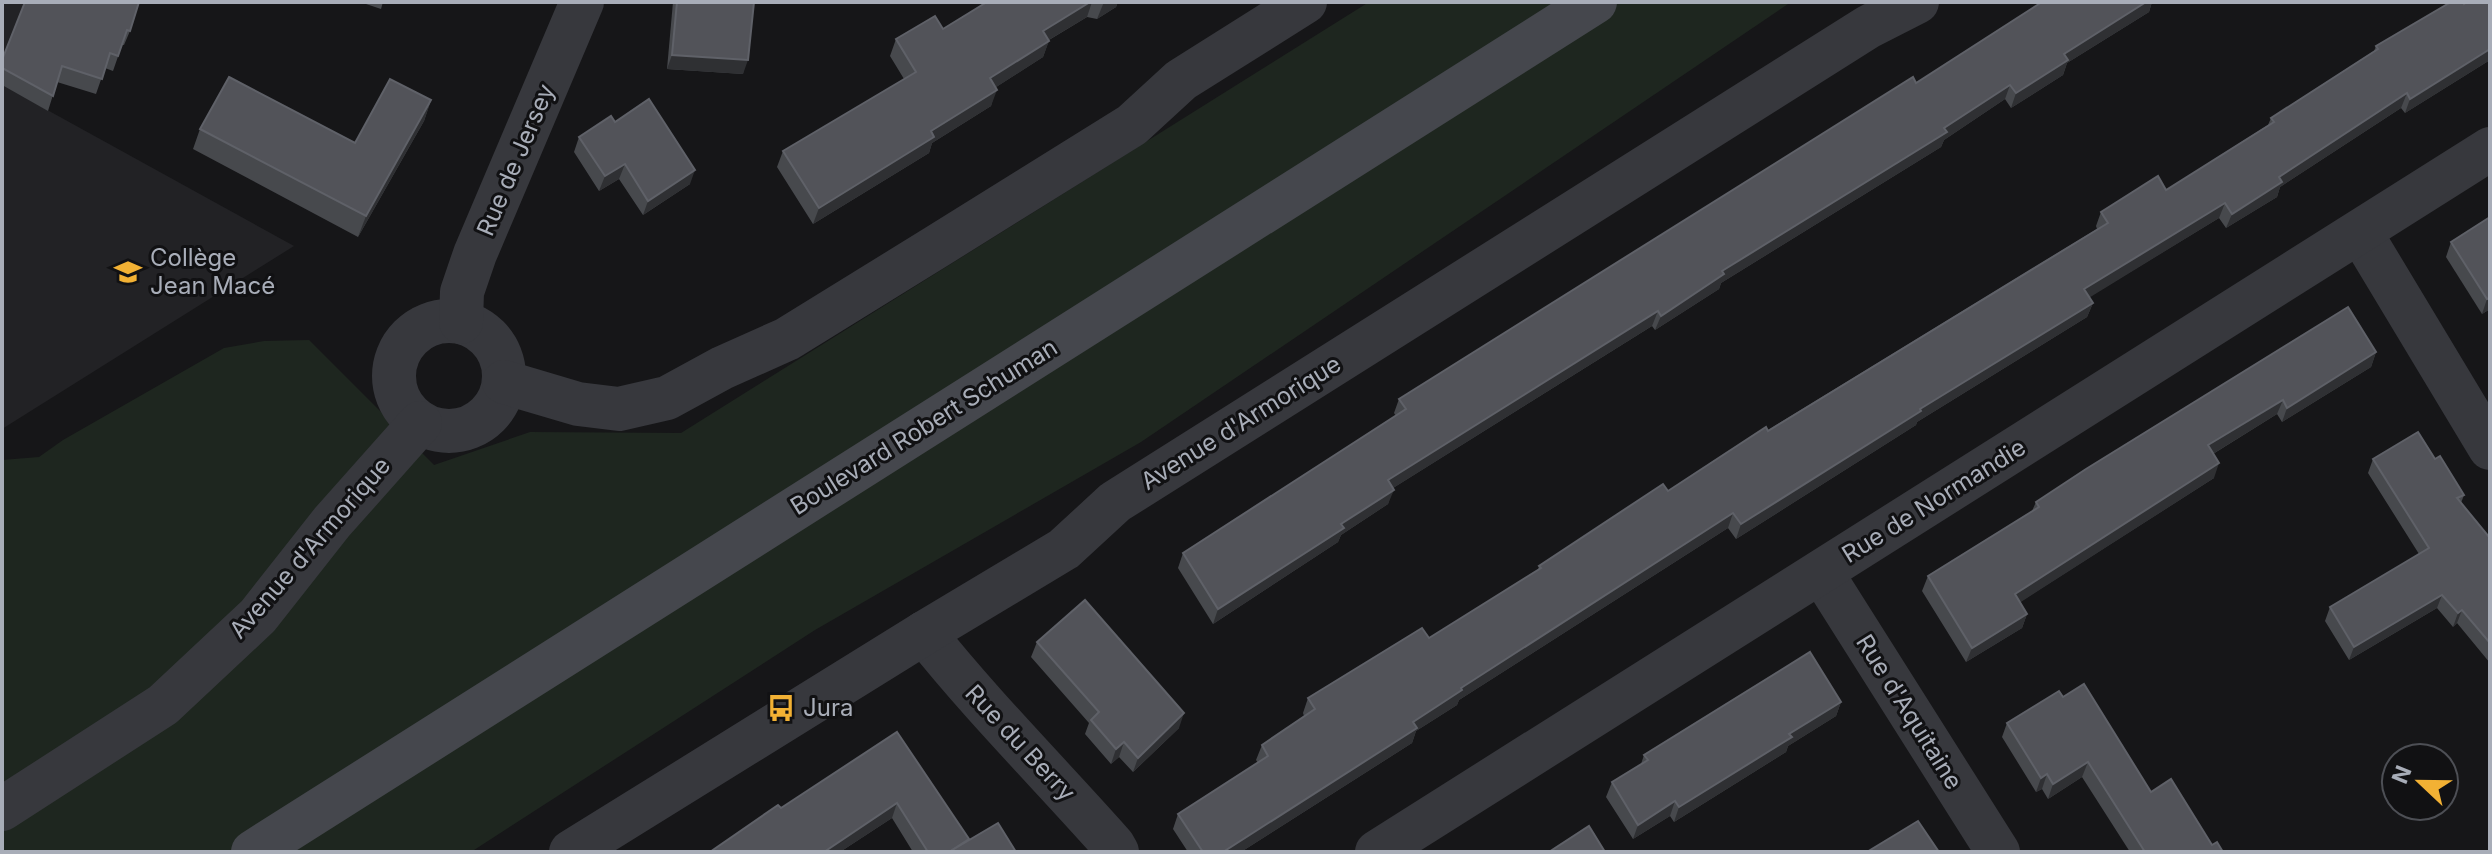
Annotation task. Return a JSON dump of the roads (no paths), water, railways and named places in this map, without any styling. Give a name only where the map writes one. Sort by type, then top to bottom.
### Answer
[{"type":"main road","name":"Boulevard Robert Schuman","points":[[253,852],[1595,2]]},
{"type":"street","name":"Rue de Jersey","points":[[461,322],[462,292],[475,254],[582,2]]},
{"type":"street","points":[[504,382],[578,404],[619,409],[667,398],[722,368],[787,339],[936,247],[1132,125],[1181,80],[1305,2]]},
{"type":"street","name":"Avenue d'Armorique","points":[[571,852],[1064,549],[1115,502],[1855,35],[1917,2]]},
{"type":"street","name":"Rue de Normandie","points":[[1377,852],[2490,149]]},
{"type":"street","points":[[2360,232],[2490,448]]},
{"type":"street","points":[[444,321],[461,322],[489,338],[498,351],[504,382],[499,400],[488,415],[472,426],[455,431],[436,430],[406,412],[393,380],[395,363],[402,347],[413,334],[427,325],[444,321]]},
{"type":"street","name":"Avenue d'Armorique","points":[[2,809],[163,705],[258,616],[332,522],[420,423]]},
{"type":"street","name":"Rue d'Aquitaine","points":[[1821,572],[1998,852]]},
{"type":"street","name":"Rue du Berry","points":[[924,633],[963,682],[1027,749],[1117,852]]},
{"type":"place","name":"Collège Jean Macé","points":[[128,272]]},
{"type":"place","name":"Jura","points":[[781,708]]}]
